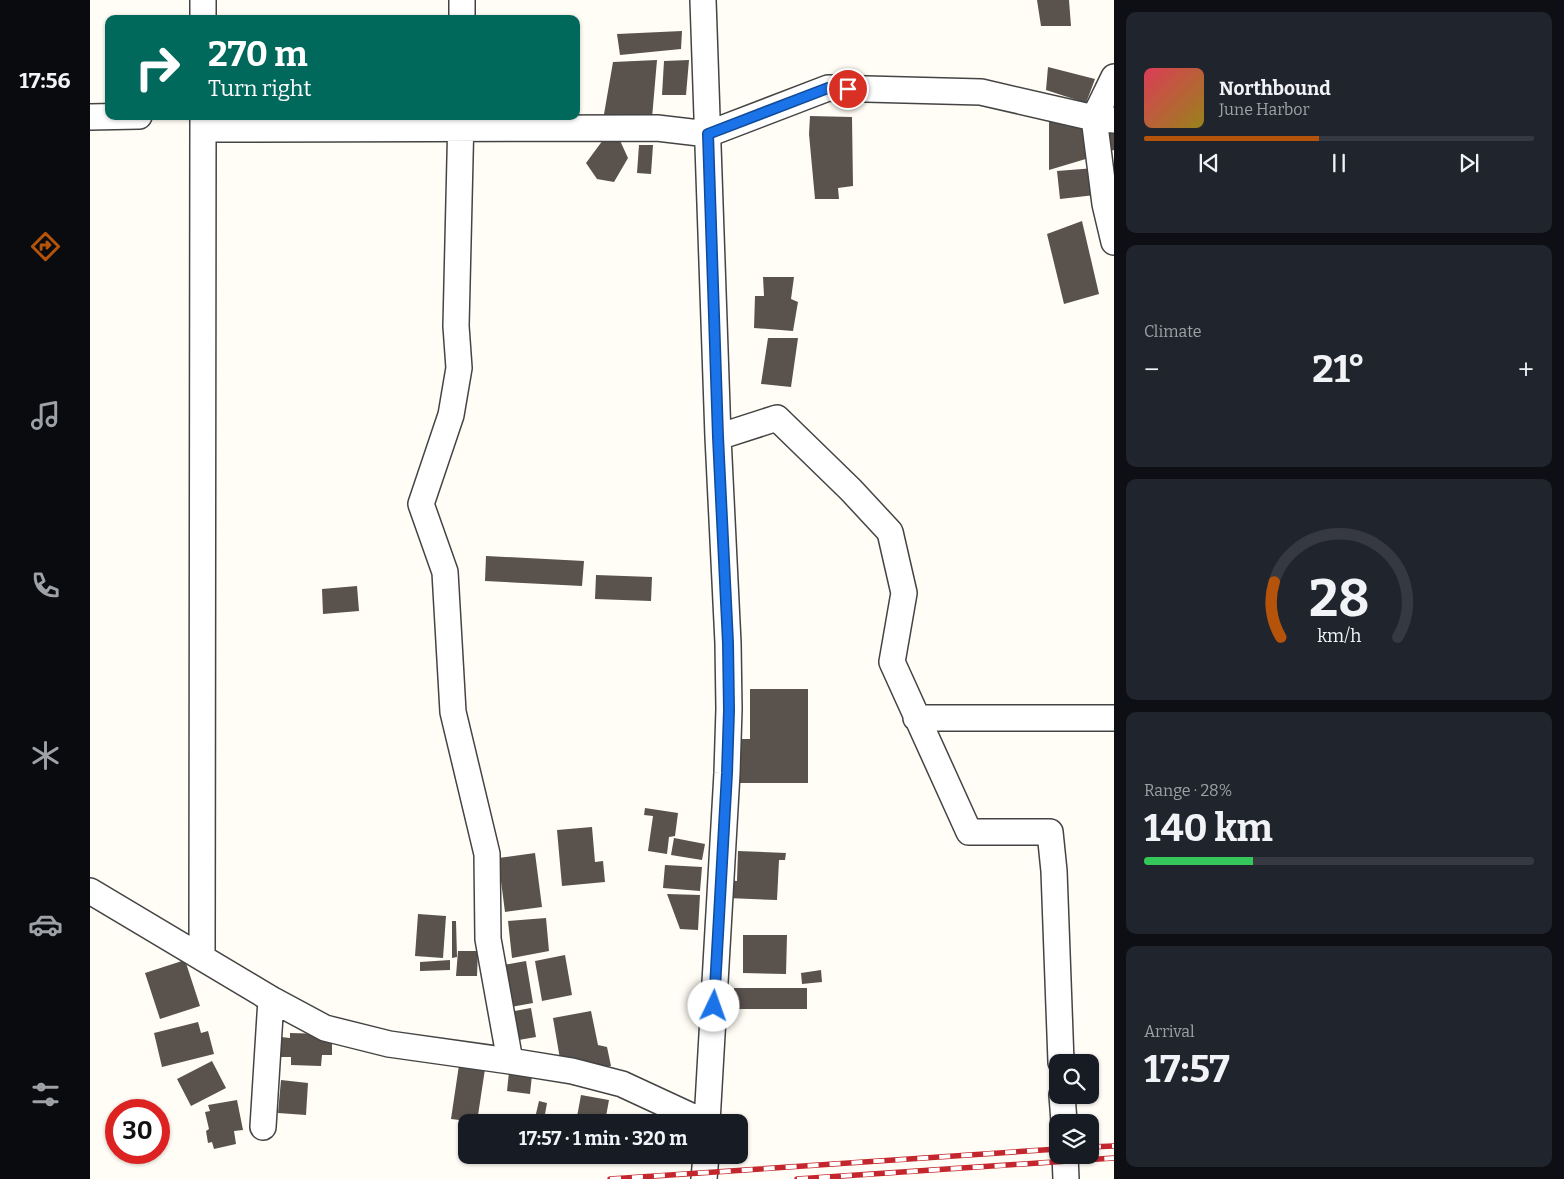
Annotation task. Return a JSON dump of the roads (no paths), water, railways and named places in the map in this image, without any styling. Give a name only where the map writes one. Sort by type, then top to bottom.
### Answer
[{"type":"street","points":[[203,0],[203,15]]},
{"type":"street","points":[[462,0],[462,15]]},
{"type":"street","points":[[704,0],[729,710],[706,1114]]},
{"type":"street","points":[[1114,77],[1104,119],[1104,204],[1114,242]]},
{"type":"street","points":[[202,956],[203,123],[548,122],[657,128],[708,134],[828,88],[981,92],[1104,119]]},
{"type":"street","points":[[90,117],[105,117]]},
{"type":"street","points":[[461,122],[456,326],[459,368],[451,415],[421,504],[445,572],[454,712],[487,854],[488,939],[510,1061]]},
{"type":"street","points":[[718,437],[777,418],[851,490],[890,532],[904,593],[892,662],[969,832],[1050,832],[1054,871],[1061,1054]]},
{"type":"street","points":[[916,718],[1114,718]]},
{"type":"street","points":[[90,891],[202,956],[271,999],[325,1028],[390,1044],[572,1071],[622,1084],[688,1114]]},
{"type":"street","points":[[263,1127],[271,999]]},
{"type":"street","points":[[704,1179],[705,1164]]},
{"type":"street","points":[[1065,1164],[1066,1179]]},
{"type":"railway","points":[[1099,1147],[1114,1146]]},
{"type":"railway","points":[[610,1179],[1049,1150]]},
{"type":"railway","points":[[797,1179],[1114,1158]]}]
